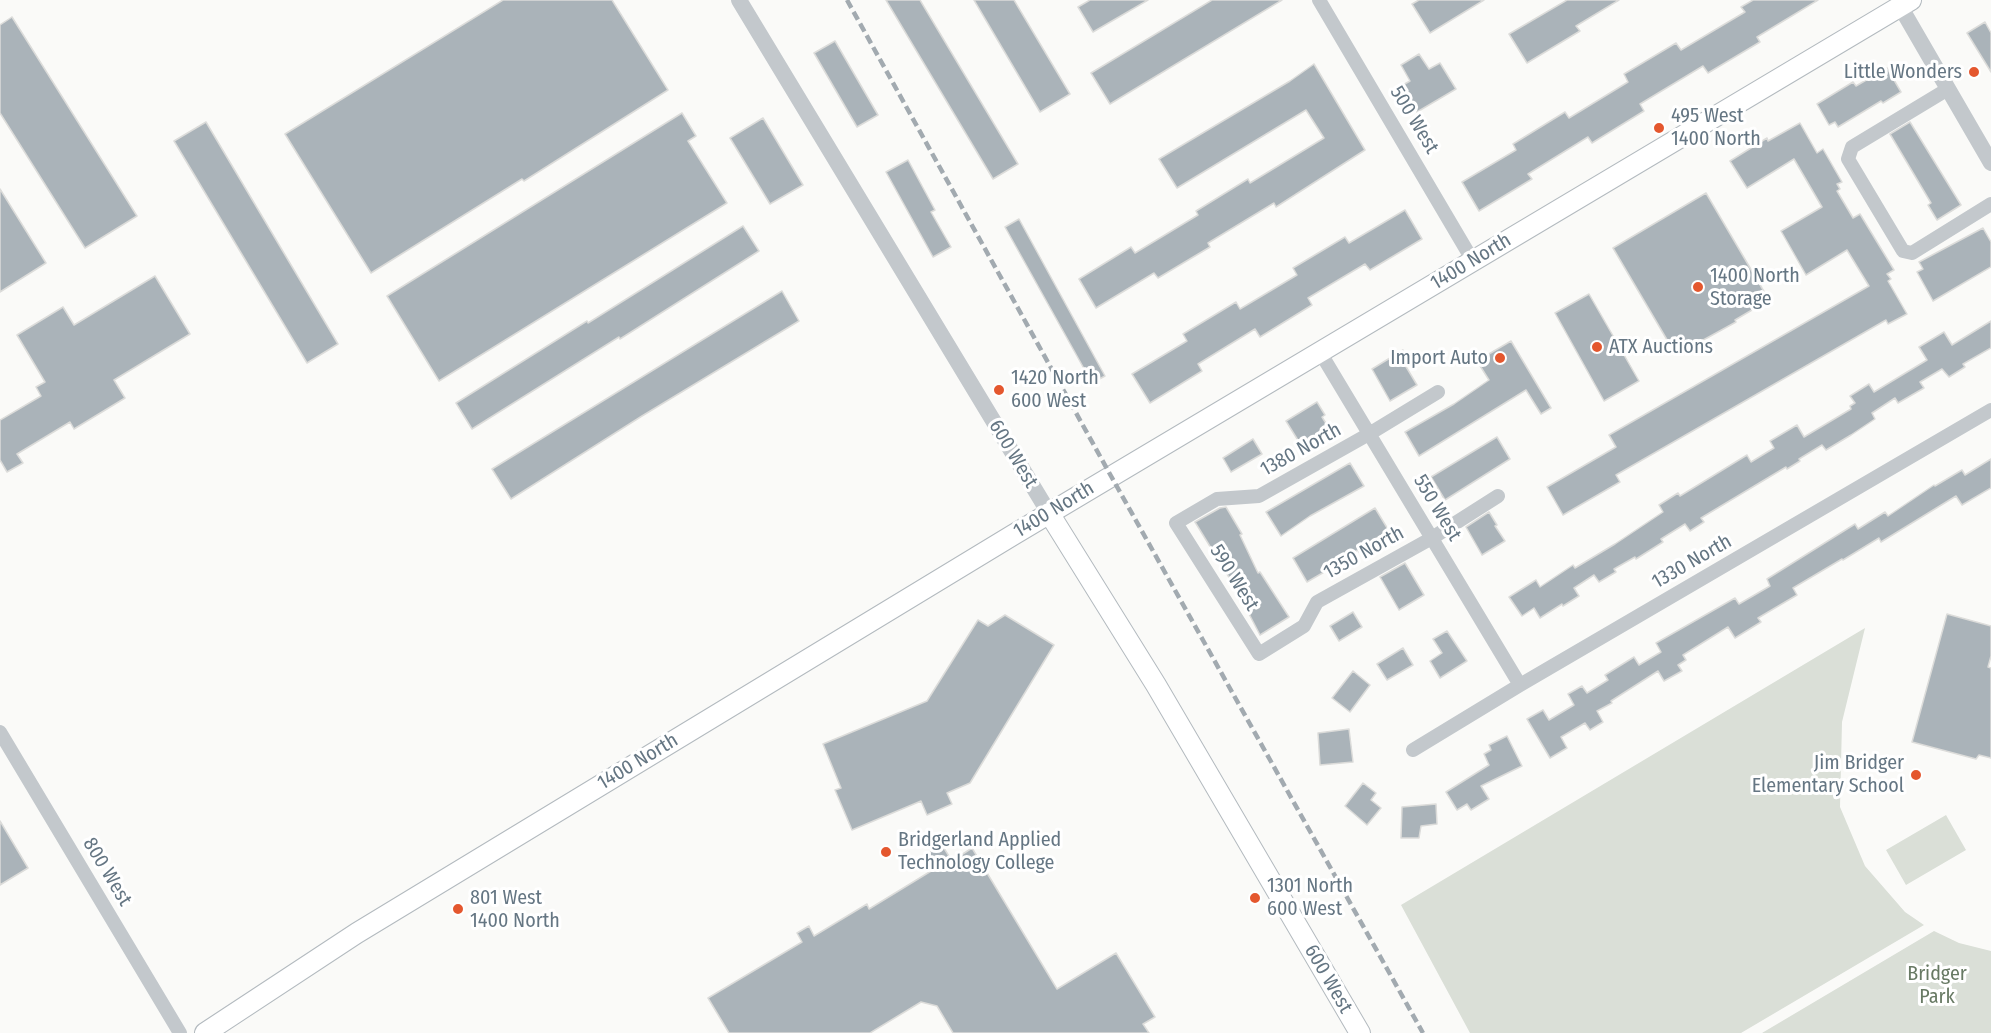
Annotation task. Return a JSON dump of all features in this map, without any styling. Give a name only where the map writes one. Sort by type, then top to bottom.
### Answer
[{"type":"main road","name":"1400 North","points":[[205,1033],[357,933],[1049,513],[1903,2]]},
{"type":"main road","name":"600 West","points":[[1049,513],[1162,695],[1360,1033]]},
{"type":"street","name":"600 West","points":[[739,0],[1049,513]]},
{"type":"street","name":"500 West","points":[[1319,0],[1473,261]]},
{"type":"street","points":[[1903,2],[1948,89],[1991,163]]},
{"type":"street","points":[[1948,89],[1852,147],[1848,159],[1902,250],[1912,253],[1991,204]]},
{"type":"street","name":"550 West","points":[[1320,352],[1520,685]]},
{"type":"street","name":"1380 North","points":[[1176,523],[1217,499],[1259,496],[1438,392]]},
{"type":"street","name":"1330 North","points":[[1413,750],[1991,410]]},
{"type":"street","name":"1350 North","points":[[1259,654],[1304,626],[1317,602],[1432,538],[1498,496]]},
{"type":"street","name":"590 West","points":[[1176,523],[1259,654]]},
{"type":"street","name":"800 West","points":[[2,739],[180,1033]]},
{"type":"green space","points":[[1865,628],[1842,722],[1840,807],[1865,866],[1905,912],[1924,925],[1741,1033],[1470,1033],[1401,905]]},
{"type":"green space","points":[[1946,815],[1966,850],[1906,885],[1886,850]]},
{"type":"green space","name":"Bridger Park","points":[[1934,931],[1959,943],[1991,951],[1991,1033],[1762,1033]]},
{"type":"building","points":[[503,0],[612,0],[668,90],[524,181],[522,179],[371,273],[285,134]]},
{"type":"building","points":[[886,0],[920,0],[1018,164],[993,179]]},
{"type":"building","points":[[974,0],[1014,0],[1070,94],[1040,112]]},
{"type":"building","points":[[1090,0],[1148,0],[1093,32],[1078,7]]},
{"type":"building","points":[[1212,0],[1282,0],[1110,104],[1091,73]]},
{"type":"building","points":[[1419,0],[1484,0],[1430,33],[1412,4]]},
{"type":"building","points":[[1567,0],[1619,0],[1576,26],[1580,31],[1527,63],[1509,34]]},
{"type":"building","points":[[1753,0],[1818,0],[1757,37],[1760,42],[1708,73],[1703,66],[1640,104],[1644,111],[1592,143],[1588,137],[1528,174],[1532,179],[1479,211],[1462,182],[1516,150],[1513,144],[1565,112],[1569,118],[1628,82],[1624,74],[1676,43],[1681,50],[1745,12],[1741,7]]},
{"type":"building","points":[[12,17],[137,216],[85,248],[0,113],[0,25]]},
{"type":"building","points":[[1985,22],[1991,33],[1991,72],[1967,33]]},
{"type":"building","points":[[835,41],[878,115],[857,127],[814,53]]},
{"type":"building","points":[[1419,54],[1429,69],[1440,63],[1456,89],[1417,112],[1401,86],[1410,81],[1401,65]]},
{"type":"building","points":[[1314,64],[1365,150],[1276,207],[1274,203],[1208,243],[1210,247],[1158,278],[1154,273],[1096,308],[1079,279],[1131,247],[1135,253],[1198,215],[1196,211],[1248,179],[1250,183],[1324,138],[1306,110],[1177,188],[1159,159],[1290,81]]},
{"type":"building","points":[[1887,68],[1901,92],[1883,103],[1881,101],[1838,127],[1835,122],[1829,125],[1817,104],[1853,82],[1856,86]]},
{"type":"building","points":[[682,113],[696,136],[688,141],[727,203],[439,381],[387,296]]},
{"type":"building","points":[[763,118],[803,185],[770,204],[730,138]]},
{"type":"building","points":[[206,122],[338,344],[307,363],[174,141]]},
{"type":"building","points":[[1910,122],[1961,205],[1937,220],[1928,205],[1931,203],[1890,134]]},
{"type":"building","points":[[1800,123],[1817,153],[1823,149],[1842,182],[1837,184],[1840,189],[1837,191],[1853,218],[1860,214],[1894,270],[1887,274],[1891,279],[1888,281],[1907,314],[1888,324],[1886,320],[1616,475],[1620,482],[1563,515],[1547,487],[1616,447],[1609,435],[1869,286],[1847,250],[1806,275],[1781,231],[1822,207],[1794,159],[1747,188],[1730,161],[1767,138],[1768,141]]},
{"type":"building","points":[[908,160],[935,210],[931,212],[951,247],[933,257],[886,172]]},
{"type":"building","points":[[0,189],[46,263],[0,292]]},
{"type":"building","points":[[1706,193],[1769,300],[1735,320],[1736,322],[1676,355],[1613,248]]},
{"type":"building","points":[[1405,210],[1422,239],[1370,270],[1365,264],[1308,298],[1312,305],[1260,337],[1255,329],[1198,364],[1202,371],[1150,403],[1132,374],[1187,341],[1183,334],[1236,302],[1240,309],[1297,275],[1293,268],[1345,237],[1349,243]]},
{"type":"building","points":[[1019,219],[1105,376],[1092,383],[1005,227]]},
{"type":"building","points":[[743,226],[759,251],[472,429],[456,403]]},
{"type":"building","points":[[1983,228],[1991,242],[1991,267],[1933,301],[1917,272],[1923,269],[1919,262]]},
{"type":"building","points":[[155,276],[190,334],[114,380],[125,398],[74,429],[70,422],[17,454],[23,463],[7,472],[0,460],[0,420],[41,396],[36,387],[45,382],[17,335],[63,307],[74,325]]},
{"type":"building","points":[[782,291],[799,321],[511,499],[492,469]]},
{"type":"building","name":"ATX Auctions","points":[[1589,294],[1639,381],[1604,401],[1555,313]]},
{"type":"building","points":[[1991,321],[1991,348],[1963,364],[1965,367],[1949,377],[1942,369],[1920,382],[1924,388],[1898,403],[1895,398],[1872,413],[1875,419],[1851,435],[1826,450],[1822,445],[1787,469],[1786,467],[1701,518],[1704,522],[1690,531],[1685,524],[1661,539],[1663,542],[1636,559],[1635,557],[1614,569],[1616,572],[1599,582],[1594,575],[1574,588],[1579,596],[1563,606],[1562,604],[1540,618],[1534,608],[1522,616],[1509,597],[1536,580],[1540,587],[1573,565],[1575,568],[1663,512],[1659,505],[1678,493],[1680,496],[1747,455],[1751,462],[1774,448],[1770,441],[1797,425],[1804,437],[1851,409],[1850,406],[1855,403],[1850,396],[1869,384],[1874,392],[1927,360],[1919,347],[1944,332],[1952,345]]},
{"type":"building","points":[[1511,341],[1551,408],[1541,414],[1526,390],[1419,456],[1405,432],[1454,404],[1489,380],[1477,361]]},
{"type":"building","points":[[1403,350],[1409,362],[1405,365],[1417,385],[1390,401],[1372,369]]},
{"type":"building","points":[[1317,402],[1325,415],[1322,417],[1332,433],[1304,450],[1286,421]]},
{"type":"building","points":[[1497,437],[1510,459],[1445,500],[1431,477]]},
{"type":"building","points":[[1253,439],[1262,454],[1231,472],[1223,458]]},
{"type":"building","points":[[1991,459],[1991,488],[1962,505],[1956,496],[1881,542],[1879,538],[1842,559],[1793,588],[1797,595],[1758,618],[1761,622],[1735,638],[1728,627],[1683,655],[1686,660],[1678,665],[1682,671],[1664,681],[1658,671],[1597,711],[1603,722],[1590,730],[1585,723],[1561,737],[1567,748],[1550,758],[1527,719],[1543,710],[1549,720],[1574,705],[1568,694],[1582,686],[1587,693],[1608,680],[1605,675],[1634,657],[1639,665],[1661,652],[1656,643],[1735,598],[1739,604],[1770,586],[1767,579],[1855,524],[1858,529],[1885,512],[1888,516],[1934,485],[1962,470],[1965,475]]},
{"type":"building","points":[[1350,463],[1364,486],[1310,516],[1281,536],[1266,512]]},
{"type":"building","points":[[1226,507],[1242,534],[1240,535],[1258,573],[1260,572],[1289,617],[1260,635],[1235,587],[1195,522]]},
{"type":"building","points":[[1375,508],[1389,531],[1359,552],[1358,550],[1307,582],[1293,558]]},
{"type":"building","points":[[1489,512],[1505,541],[1482,555],[1466,527]]},
{"type":"building","points":[[1405,563],[1424,595],[1399,610],[1380,577]]},
{"type":"building","points":[[1353,612],[1362,627],[1339,641],[1330,626]]},
{"type":"building","points":[[1947,614],[1991,626],[1991,656],[1988,667],[1991,668],[1991,758],[1979,755],[1976,759],[1912,742]]},
{"type":"building","points":[[1005,615],[1054,645],[970,783],[947,793],[952,804],[927,815],[921,801],[852,830],[835,790],[841,788],[823,744],[927,701],[978,620],[988,626]]},
{"type":"building","points":[[1447,631],[1467,661],[1440,678],[1430,661],[1442,653],[1433,639]]},
{"type":"building","points":[[1403,648],[1413,665],[1387,680],[1377,664]]},
{"type":"building","points":[[1353,671],[1370,685],[1350,712],[1332,698]]},
{"type":"building","points":[[1349,729],[1353,762],[1320,765],[1318,733]]},
{"type":"building","points":[[1507,736],[1522,766],[1481,786],[1489,799],[1471,810],[1467,804],[1457,810],[1446,792],[1489,765],[1484,754],[1491,750],[1489,745]]},
{"type":"building","points":[[1363,783],[1376,793],[1371,800],[1381,808],[1367,825],[1345,806]]},
{"type":"building","points":[[1436,804],[1437,824],[1421,826],[1419,838],[1401,838],[1402,807]]},
{"type":"building","points":[[0,821],[28,868],[0,885]]},
{"type":"building","points":[[942,845],[952,861],[972,848],[1057,989],[1116,953],[1155,1017],[1143,1024],[1149,1033],[953,1033],[937,1006],[921,1002],[870,1033],[729,1033],[708,998],[802,942],[797,933],[809,926],[814,936],[867,904],[869,909],[936,868],[927,854]]},
{"type":"railway","points":[[847,0],[1423,1033]]},
{"type":"place","name":"Little Wonders","points":[[1974,72]]},
{"type":"place","name":"495 West 1400 North","points":[[1659,128]]},
{"type":"place","name":"1400 North Storage","points":[[1698,287]]},
{"type":"place","name":"ATX Auctions","points":[[1597,347]]},
{"type":"place","name":"Import Auto","points":[[1500,358]]},
{"type":"place","name":"1420 North 600 West","points":[[999,390]]},
{"type":"place","name":"Jim Bridger Elementary School","points":[[1916,775]]},
{"type":"place","name":"Bridgerland Applied Technology College","points":[[886,852]]},
{"type":"place","name":"1301 North 600 West","points":[[1255,898]]},
{"type":"place","name":"801 West 1400 North","points":[[458,909]]}]
